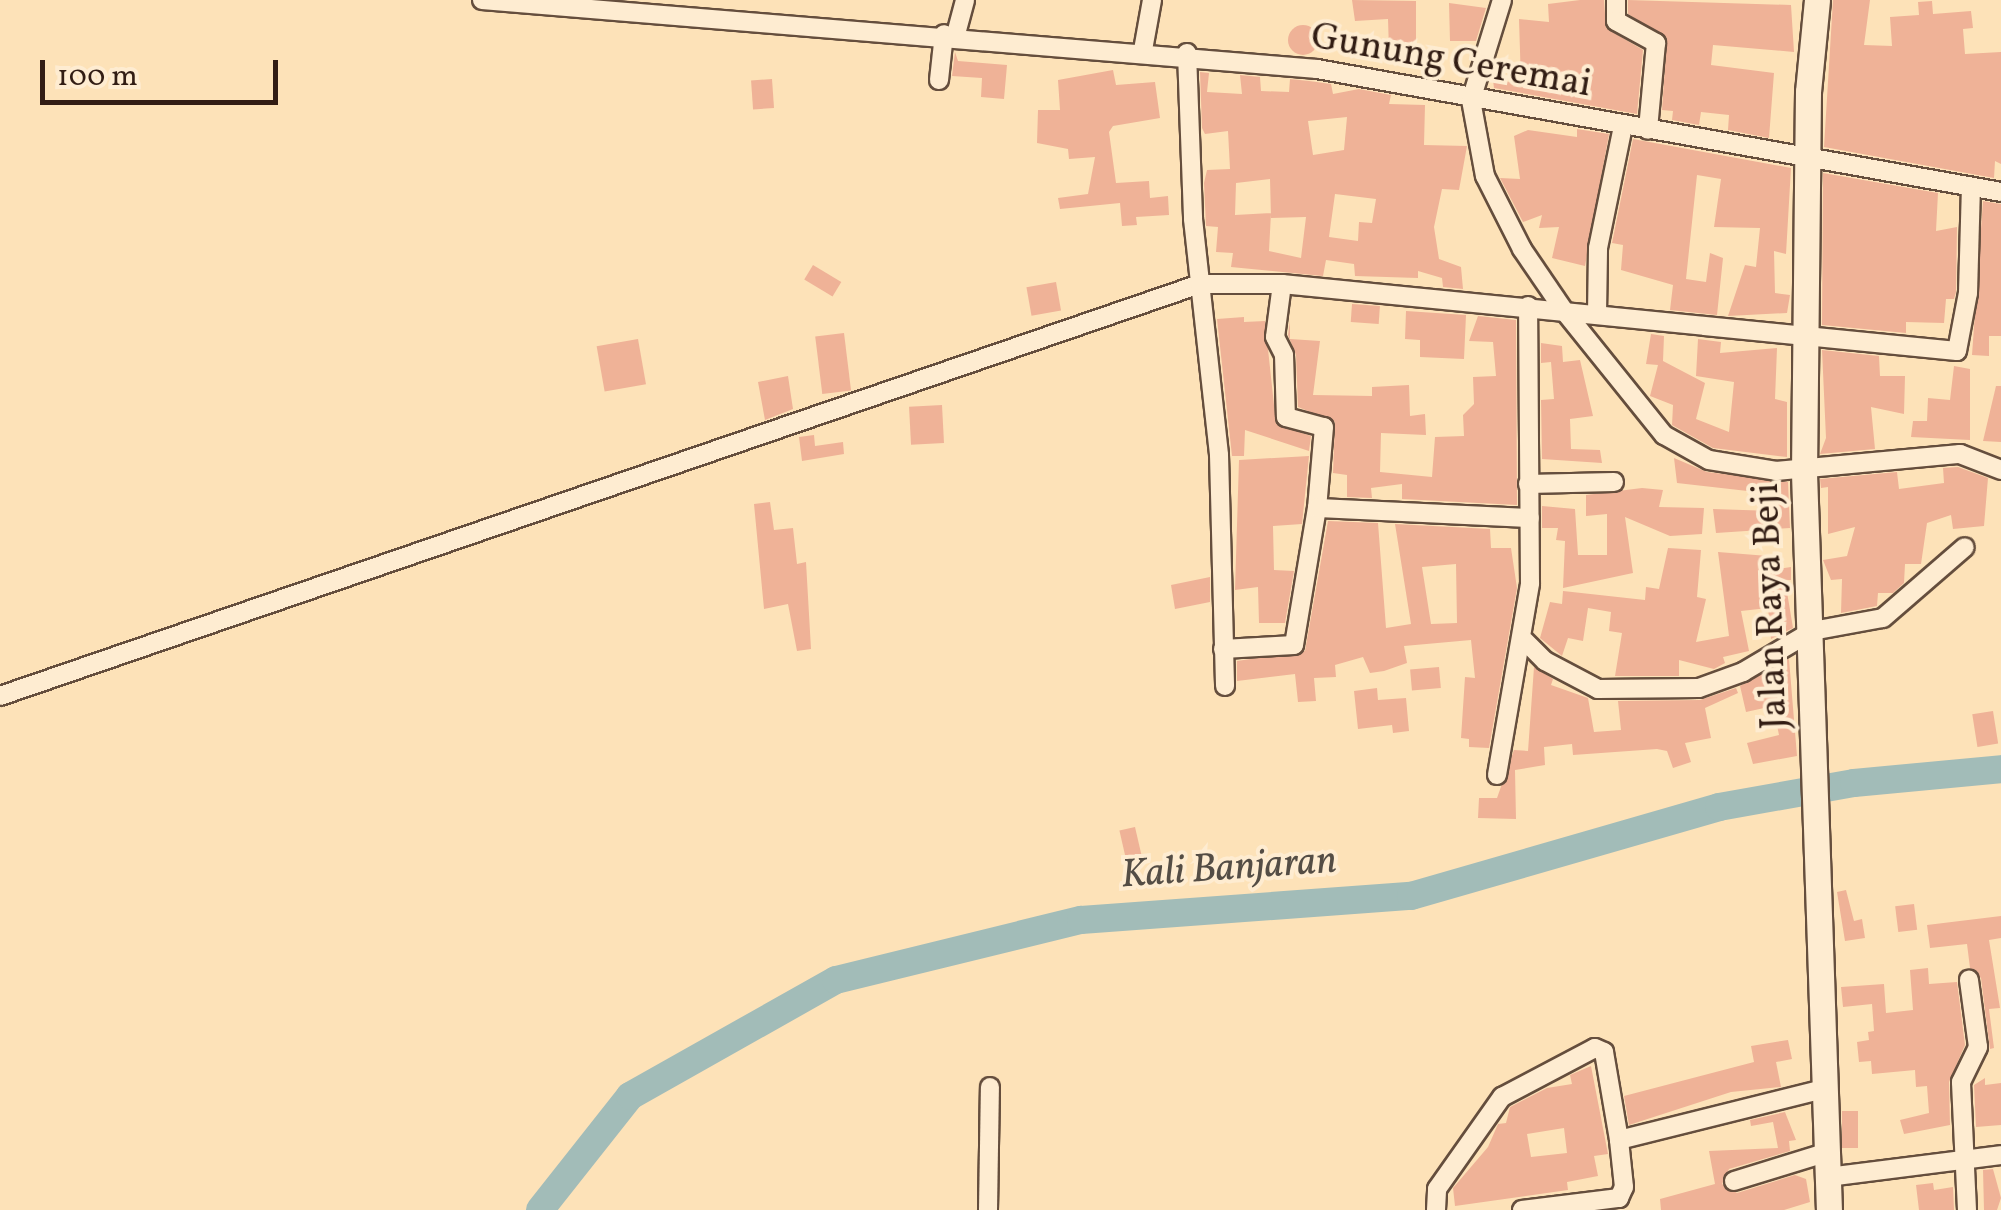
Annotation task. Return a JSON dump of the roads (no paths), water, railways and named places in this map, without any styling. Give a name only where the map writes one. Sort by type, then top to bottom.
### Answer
[{"type":"street","name":"Gunung Ceremai","points":[[482,0],[1187,53],[1317,68],[1471,100],[2001,192]]},
{"type":"street","points":[[939,80],[950,34],[965,0]]},
{"type":"street","points":[[1143,50],[1152,0]]},
{"type":"street","points":[[1502,0],[1471,100],[1485,176],[1498,209],[1648,418],[1682,448],[1710,460],[1804,472],[1960,454],[2001,470]]},
{"type":"street","points":[[1616,0],[1616,21],[1656,43],[1648,130]]},
{"type":"street","name":"Jalan Raya Beji","points":[[1817,0],[1808,160],[1804,472],[1821,872],[1829,1210]]},
{"type":"street","points":[[1187,53],[1200,284],[1220,455],[1224,686]]},
{"type":"street","points":[[1598,314],[1598,248],[1622,126]]},
{"type":"street","points":[[0,696],[1200,284],[1282,284],[1528,306],[1804,338],[1962,348],[1971,186]]},
{"type":"street","points":[[1223,650],[1294,645],[1317,508],[1324,427],[1286,417],[1283,352],[1275,337],[1282,284]]},
{"type":"street","points":[[1497,775],[1525,641],[1530,518],[1528,306]]},
{"type":"street","points":[[1528,484],[1614,482]]},
{"type":"street","points":[[1317,508],[1530,518]]},
{"type":"street","points":[[1525,641],[1545,661],[1598,689],[1661,694],[1722,682],[1812,631],[1883,618],[1965,546]]},
{"type":"street","points":[[1967,1210],[1969,1162],[1960,1082],[1978,1047],[1969,980]]},
{"type":"street","points":[[1436,1210],[1437,1189],[1502,1097],[1595,1048],[1604,1052],[1620,1140],[1624,1187],[1619,1198],[1522,1210]]},
{"type":"street","points":[[988,1210],[990,1087]]},
{"type":"street","points":[[1620,1140],[1828,1088]]},
{"type":"street","points":[[1734,1181],[1828,1164],[1969,1162],[2001,1155]]},
{"type":"waterway","name":"Kali Banjaran","points":[[540,1210],[630,1096],[836,980],[1081,920],[1411,896],[1719,807],[1854,783],[2001,769]]}]
